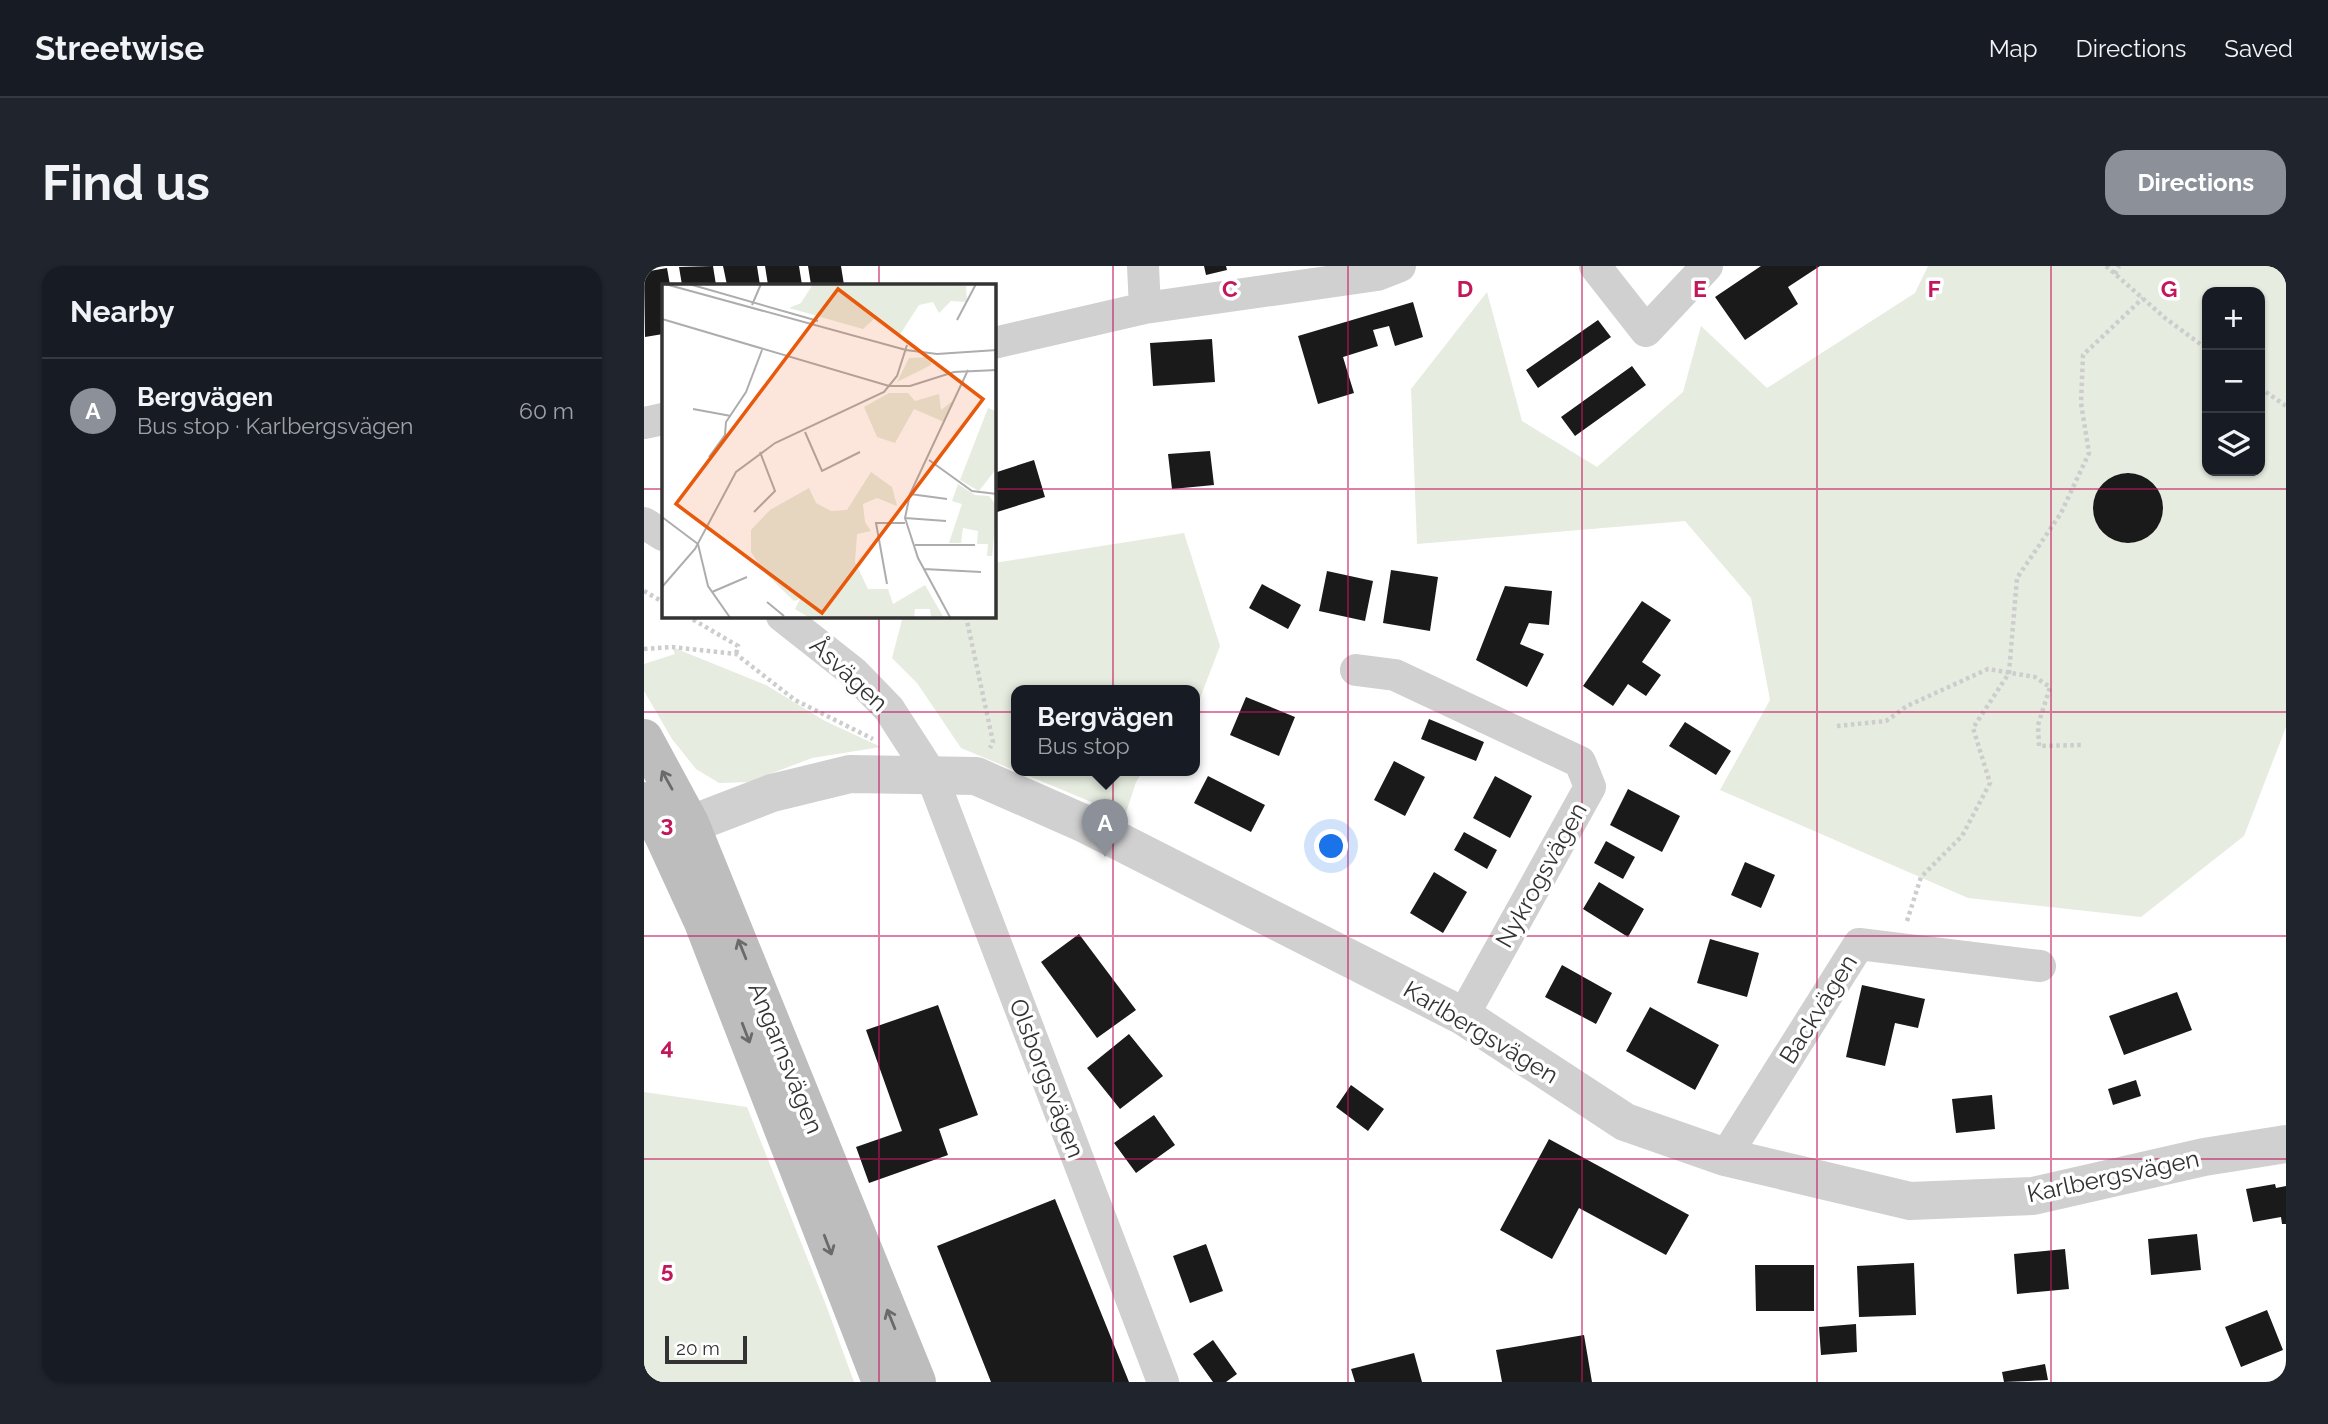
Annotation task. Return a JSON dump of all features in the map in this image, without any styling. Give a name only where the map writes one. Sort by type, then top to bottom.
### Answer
[{"type":"main road","name":"Angarnsvägen","points":[[644,738],[677,829],[917,1382]]},
{"type":"main road","name":"Angarnsvägen","points":[[644,802],[677,829],[702,920],[881,1382]]},
{"type":"street","points":[[1143,266],[1145,308]]},
{"type":"street","points":[[1595,266],[1646,331],[1707,266]]},
{"type":"street","points":[[996,343],[1145,308],[1383,269]]},
{"type":"street","points":[[644,423],[662,419]]},
{"type":"street","points":[[644,523],[662,534]]},
{"type":"street","name":"Åsvägen","points":[[785,618],[853,672],[888,709],[922,759]]},
{"type":"street","name":"Nykrogsvägen","points":[[1356,670],[1395,675],[1580,762],[1590,787],[1463,1016]]},
{"type":"street","name":"Karlbergsvägen","points":[[677,829],[772,793],[922,759],[976,776],[1083,823],[1463,1016],[1625,1122],[1725,1157],[1910,1202],[2033,1196],[2204,1157],[2286,1144]]},
{"type":"street","name":"Olsborgsvägen","points":[[922,759],[1163,1382]]},
{"type":"street","name":"Backvägen","points":[[1725,1157],[1859,944],[2040,966]]},
{"type":"path","points":[[2106,266],[2202,345]]},
{"type":"path","points":[[2115,274],[2119,266]]},
{"type":"path","points":[[1899,948],[1921,877],[1962,836],[1990,783],[1973,728],[2009,673],[2017,578],[2061,513],[2089,453],[2081,403],[2083,355],[2143,298]]},
{"type":"path","points":[[2265,391],[2286,406]]},
{"type":"path","points":[[644,591],[662,601]]},
{"type":"path","points":[[690,618],[738,646],[736,654]]},
{"type":"path","points":[[965,618],[993,742],[976,776]]},
{"type":"path","points":[[644,649],[672,647],[736,654],[795,699],[861,734],[922,759]]},
{"type":"path","points":[[1837,726],[1886,721],[1907,706],[1988,669],[2035,677],[2050,687],[2038,725],[2039,746],[2082,745]]},
{"type":"shaded area","points":[[1928,266],[2286,266],[2286,727],[2244,836],[2141,917],[1968,898],[1720,790],[1770,700],[1751,598],[1685,521],[1417,544],[1411,389],[1487,292],[1522,421],[1597,467],[1683,392],[1701,326],[1767,388],[1915,293]]},
{"type":"shaded area","points":[[1184,533],[1220,646],[1200,698],[1200,685],[1011,685],[1011,769],[961,748],[917,683],[892,658],[902,618],[996,618],[996,563]]},
{"type":"shaded area","points":[[672,647],[766,685],[825,721],[881,747],[812,758],[749,782],[719,783],[696,769],[672,739],[644,691],[644,664],[675,654]]},
{"type":"shaded area","points":[[1029,776],[1140,776],[1125,816]]},
{"type":"shaded area","points":[[644,1092],[747,1107],[854,1382],[644,1382]]},
{"type":"building","points":[[713,266],[716,284],[682,284],[679,267]]},
{"type":"building","points":[[723,266],[757,266],[760,284],[727,284]]},
{"type":"building","points":[[765,266],[799,266],[802,284],[768,284]]},
{"type":"building","points":[[808,266],[841,266],[844,284],[811,284]]},
{"type":"building","points":[[1204,266],[1226,266],[1227,270],[1206,275]]},
{"type":"building","points":[[1761,266],[1820,266],[1788,287],[1798,304],[1745,340],[1715,297]]},
{"type":"building","points":[[667,268],[670,284],[662,284],[662,334],[645,337],[644,272]]},
{"type":"building","points":[[1413,302],[1423,337],[1395,346],[1389,326],[1373,330],[1378,346],[1343,357],[1354,393],[1318,404],[1298,336]]},
{"type":"building","points":[[1598,320],[1611,337],[1538,388],[1526,370]]},
{"type":"building","points":[[1212,339],[1215,382],[1153,386],[1150,343]]},
{"type":"building","points":[[1632,366],[1646,385],[1575,436],[1561,417]]},
{"type":"building","points":[[1210,451],[1214,485],[1172,489],[1168,454]]},
{"type":"building","points":[[1034,460],[1045,497],[996,512],[996,472]]},
{"type":"building","points":[[2128,473],[2153,483],[2163,508],[2153,533],[2128,543],[2103,533],[2093,508],[2103,483]]},
{"type":"building","points":[[1391,570],[1438,577],[1430,631],[1383,623]]},
{"type":"building","points":[[1327,571],[1373,581],[1365,621],[1319,611]]},
{"type":"building","points":[[1262,584],[1301,605],[1288,629],[1249,608]]},
{"type":"building","points":[[1505,586],[1552,591],[1549,625],[1529,623],[1520,644],[1544,654],[1527,687],[1476,660]]},
{"type":"building","points":[[1642,601],[1671,620],[1642,662],[1661,675],[1646,696],[1628,684],[1613,706],[1583,686]]},
{"type":"building","points":[[1246,697],[1295,717],[1279,756],[1230,735]]},
{"type":"building","points":[[1429,719],[1484,742],[1476,761],[1421,739]]},
{"type":"building","points":[[1685,722],[1731,751],[1716,775],[1669,746]]},
{"type":"building","points":[[1394,761],[1425,777],[1405,816],[1374,800]]},
{"type":"building","points":[[1208,776],[1265,805],[1251,832],[1194,803]]},
{"type":"building","points":[[1495,776],[1532,796],[1510,838],[1473,818]]},
{"type":"building","points":[[1628,789],[1680,816],[1662,852],[1610,825]]},
{"type":"building","points":[[1464,832],[1497,850],[1487,869],[1454,850]]},
{"type":"building","points":[[1606,841],[1635,857],[1623,879],[1594,863]]},
{"type":"building","points":[[1745,862],[1775,875],[1761,908],[1731,895]]},
{"type":"building","points":[[1434,872],[1467,892],[1443,933],[1410,913]]},
{"type":"building","points":[[1599,882],[1644,909],[1628,937],[1583,909]]},
{"type":"building","points":[[1079,934],[1136,1010],[1097,1038],[1041,962]]},
{"type":"building","points":[[1710,939],[1759,953],[1747,997],[1697,983]]},
{"type":"building","points":[[1562,965],[1612,993],[1596,1024],[1545,997]]},
{"type":"building","points":[[1862,985],[1925,999],[1918,1028],[1895,1023],[1885,1066],[1846,1057]]},
{"type":"building","points":[[2177,992],[2192,1030],[2124,1055],[2109,1016]]},
{"type":"building","points":[[938,1005],[978,1115],[939,1129],[948,1155],[869,1183],[856,1147],[902,1131],[866,1030]]},
{"type":"building","points":[[1650,1007],[1719,1045],[1695,1090],[1626,1051]]},
{"type":"building","points":[[1129,1034],[1163,1076],[1120,1109],[1087,1068]]},
{"type":"building","points":[[2136,1080],[2141,1096],[2113,1105],[2108,1089]]},
{"type":"building","points":[[1351,1085],[1384,1109],[1368,1131],[1336,1107]]},
{"type":"building","points":[[1992,1095],[1995,1129],[1956,1133],[1952,1099]]},
{"type":"building","points":[[1154,1115],[1175,1145],[1136,1173],[1114,1143]]},
{"type":"building","points":[[1549,1139],[1689,1215],[1666,1255],[1579,1208],[1552,1259],[1500,1230]]},
{"type":"building","points":[[2275,1184],[2276,1188],[2286,1186],[2286,1224],[2282,1224],[2281,1217],[2253,1222],[2246,1189]]},
{"type":"building","points":[[1055,1199],[1129,1382],[991,1382],[937,1246]]},
{"type":"building","points":[[2197,1234],[2201,1270],[2151,1275],[2148,1239]]},
{"type":"building","points":[[1206,1244],[1223,1291],[1190,1303],[1173,1256]]},
{"type":"building","points":[[2065,1249],[2069,1289],[2017,1294],[2014,1254]]},
{"type":"building","points":[[1914,1263],[1916,1315],[1859,1317],[1857,1266]]},
{"type":"building","points":[[1755,1265],[1814,1265],[1814,1311],[1756,1311]]},
{"type":"building","points":[[2267,1310],[2283,1350],[2241,1367],[2225,1327]]},
{"type":"building","points":[[1856,1324],[1857,1352],[1821,1355],[1819,1327]]},
{"type":"building","points":[[1584,1335],[1592,1382],[1502,1382],[1496,1350]]},
{"type":"building","points":[[1213,1340],[1237,1374],[1226,1382],[1213,1382],[1193,1354]]},
{"type":"building","points":[[1414,1353],[1422,1382],[1355,1382],[1351,1369]]},
{"type":"building","points":[[2045,1364],[2048,1380],[2004,1382],[2002,1372]]},
{"type":"place","name":"Bergvägen","points":[[1105,857]]}]
